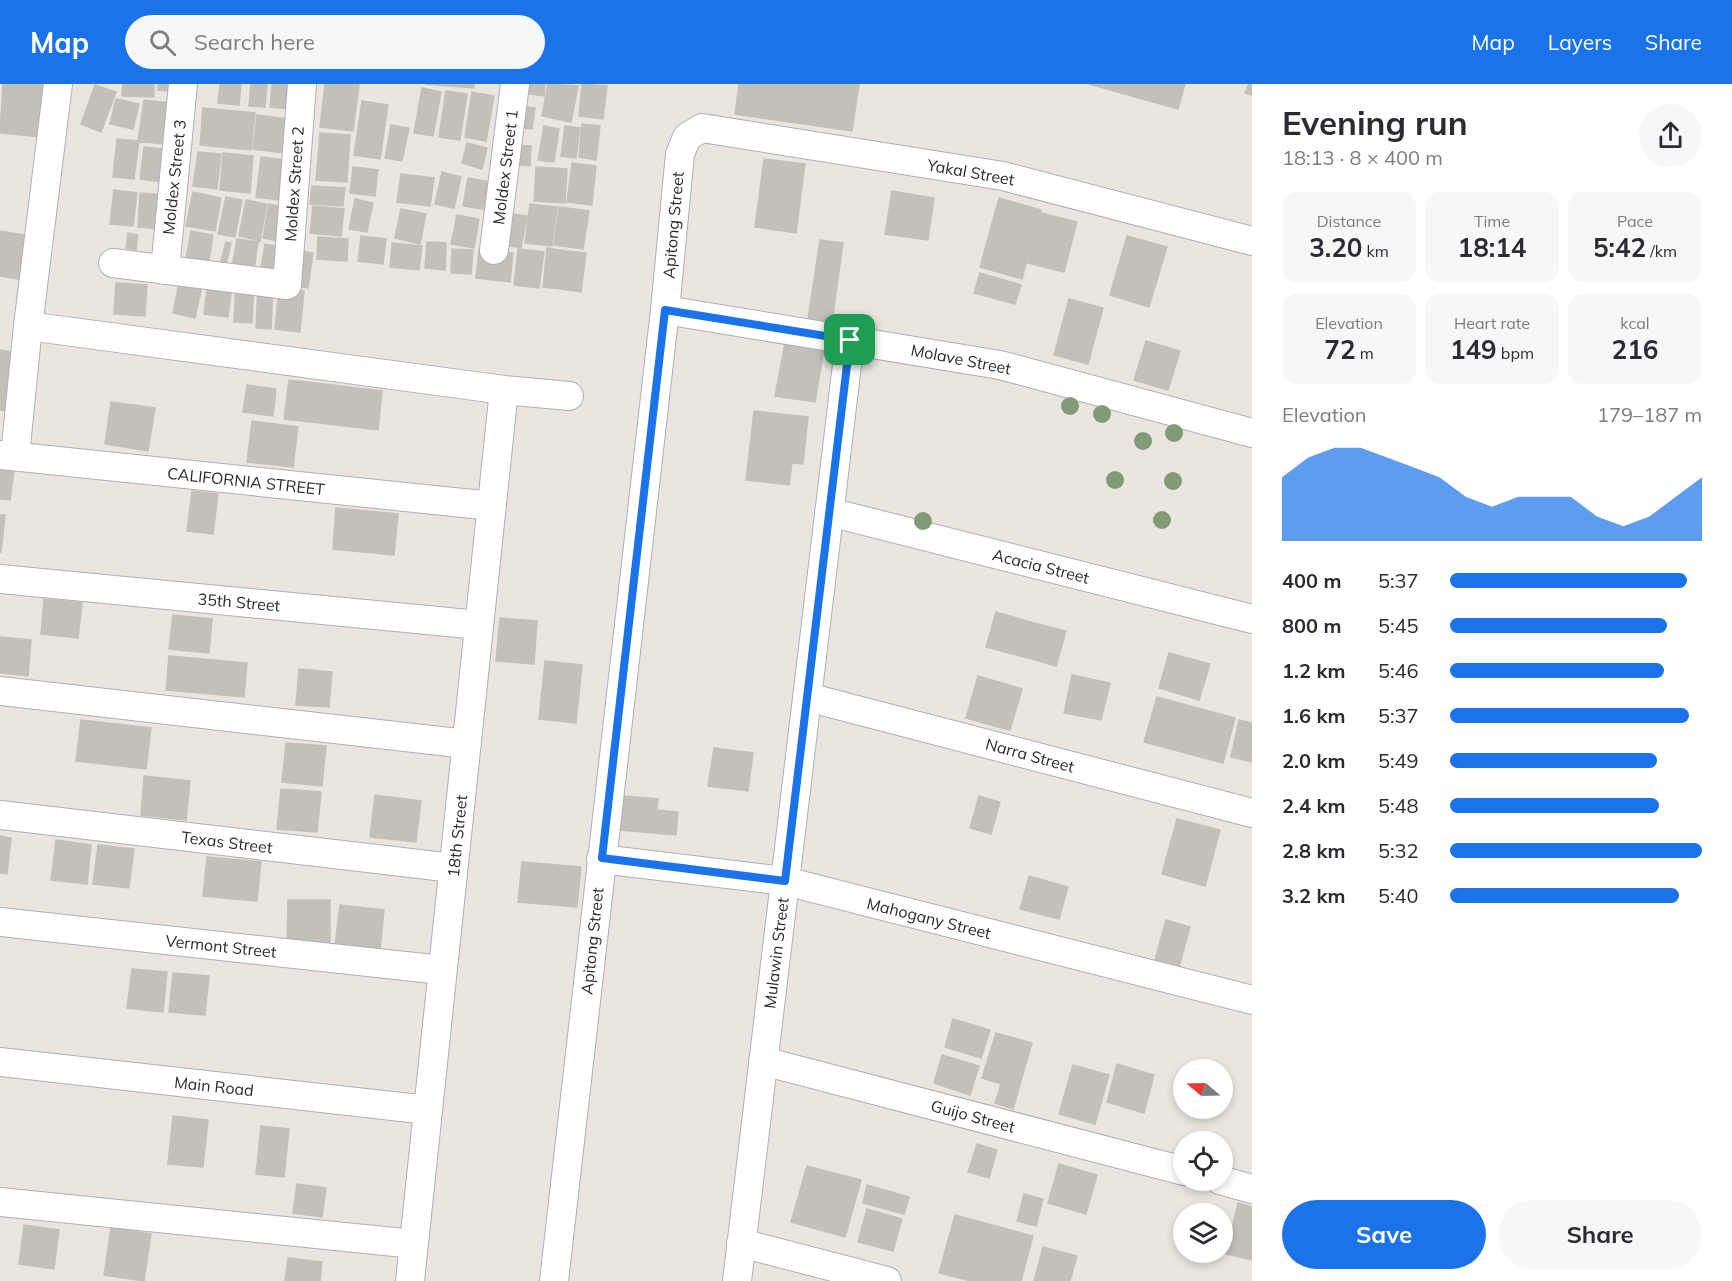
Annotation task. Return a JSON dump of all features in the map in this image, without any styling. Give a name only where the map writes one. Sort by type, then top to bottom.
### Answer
[{"type":"street","points":[[7,455],[28,326],[58,84]]},
{"type":"street","name":"Moldex Street 3","points":[[165,270],[183,84]]},
{"type":"street","name":"Moldex Street 2","points":[[165,270],[287,285],[302,84]]},
{"type":"street","name":"Moldex Street 1","points":[[494,250],[515,84]]},
{"type":"street","name":"Yakal Street","points":[[687,137],[702,128],[1003,176],[1252,242]]},
{"type":"street","name":"Apitong Street","points":[[554,1281],[665,310],[680,154],[687,137]]},
{"type":"street","points":[[113,263],[165,270]]},
{"type":"street","name":"Molave Street","points":[[665,310],[1000,365],[1252,433]]},
{"type":"street","points":[[28,326],[504,390],[569,396]]},
{"type":"street","name":"Mulawin Street","points":[[737,1281],[850,340]]},
{"type":"street","name":"18th Street","points":[[410,1281],[504,390]]},
{"type":"street","name":"CALIFORNIA STREET","points":[[7,455],[492,506]]},
{"type":"street","name":"Acacia Street","points":[[829,512],[1252,619]]},
{"type":"street","name":"35th Street","points":[[0,579],[479,625]]},
{"type":"street","points":[[0,691],[466,744]]},
{"type":"street","name":"Narra Street","points":[[807,697],[1252,813]]},
{"type":"street","name":"Texas Street","points":[[0,815],[453,868]]},
{"type":"street","name":"Mahogany Street","points":[[602,858],[785,881],[1252,1000]]},
{"type":"street","name":"Vermont Street","points":[[0,922],[442,970]]},
{"type":"street","name":"Guijo Street","points":[[763,1061],[1173,1168]]},
{"type":"street","name":"Main Road","points":[[0,1062],[428,1110]]},
{"type":"street","points":[[1233,1184],[1252,1189]]},
{"type":"street","points":[[0,1202],[414,1244]]},
{"type":"street","points":[[741,1243],[887,1281]]},
{"type":"building","points":[[3,84],[46,84],[41,137],[0,133]]},
{"type":"building","points":[[123,84],[154,84],[154,97],[122,96]]},
{"type":"building","points":[[158,84],[180,84],[179,92],[158,90]]},
{"type":"building","points":[[220,84],[241,84],[239,105],[218,103]]},
{"type":"building","points":[[251,84],[267,84],[265,107],[249,106]]},
{"type":"building","points":[[272,84],[291,84],[289,109],[270,107]]},
{"type":"building","points":[[325,84],[359,85],[353,131],[320,127]]},
{"type":"building","points":[[425,84],[474,84],[474,88]]},
{"type":"building","points":[[518,84],[545,84],[544,96],[517,92]]},
{"type":"building","points":[[548,84],[578,86],[571,122],[542,116]]},
{"type":"building","points":[[582,84],[607,86],[603,119],[579,116]]},
{"type":"building","points":[[739,84],[859,84],[852,131],[735,114]]},
{"type":"building","points":[[1089,84],[1185,84],[1178,109]]},
{"type":"building","points":[[1249,84],[1252,84],[1252,95],[1245,93]]},
{"type":"building","points":[[95,85],[116,92],[101,132],[81,124]]},
{"type":"building","points":[[422,88],[441,92],[433,136],[414,133]]},
{"type":"building","points":[[446,91],[467,94],[460,140],[439,137]]},
{"type":"building","points":[[472,92],[494,96],[486,141],[465,137]]},
{"type":"building","points":[[116,99],[139,104],[133,129],[110,124]]},
{"type":"building","points":[[144,100],[177,104],[172,145],[138,141]]},
{"type":"building","points":[[362,101],[388,105],[380,159],[354,155]]},
{"type":"building","points":[[517,106],[535,108],[532,129],[514,127]]},
{"type":"building","points":[[203,108],[255,113],[251,150],[200,145]]},
{"type":"building","points":[[257,115],[295,120],[291,154],[253,149]]},
{"type":"building","points":[[582,124],[600,126],[596,160],[579,157]]},
{"type":"building","points":[[391,125],[409,128],[402,161],[385,158]]},
{"type":"building","points":[[544,126],[559,129],[554,162],[538,160]]},
{"type":"building","points":[[565,126],[580,128],[576,158],[561,156]]},
{"type":"building","points":[[320,133],[350,135],[347,182],[316,180]]},
{"type":"building","points":[[117,139],[139,141],[134,179],[113,177]]},
{"type":"building","points":[[467,143],[487,148],[482,169],[462,163]]},
{"type":"building","points":[[512,145],[531,146],[530,166],[511,164]]},
{"type":"building","points":[[144,147],[172,150],[169,183],[140,179]]},
{"type":"building","points":[[198,152],[221,154],[217,189],[193,186]]},
{"type":"building","points":[[223,153],[253,156],[250,193],[220,190]]},
{"type":"building","points":[[261,157],[292,161],[286,201],[256,197]]},
{"type":"building","points":[[764,159],[805,164],[796,233],[755,227]]},
{"type":"building","points":[[572,163],[596,166],[592,205],[567,202]]},
{"type":"building","points":[[353,167],[378,170],[375,196],[350,193]]},
{"type":"building","points":[[536,167],[567,169],[565,203],[534,201]]},
{"type":"building","points":[[442,172],[461,177],[454,208],[435,204]]},
{"type":"building","points":[[401,174],[434,178],[430,206],[397,202]]},
{"type":"building","points":[[468,178],[498,183],[493,211],[463,206]]},
{"type":"building","points":[[312,186],[345,188],[343,206],[310,204]]},
{"type":"building","points":[[114,190],[137,193],[133,226],[110,224]]},
{"type":"building","points":[[892,191],[934,198],[928,240],[885,234]]},
{"type":"building","points":[[193,192],[221,198],[215,231],[186,226]]},
{"type":"building","points":[[140,193],[166,195],[164,229],[138,227]]},
{"type":"building","points":[[226,197],[242,200],[235,237],[218,234]]},
{"type":"building","points":[[999,198],[1041,210],[1022,279],[980,267]]},
{"type":"building","points":[[355,199],[373,203],[367,232],[349,229]]},
{"type":"building","points":[[246,200],[267,204],[260,241],[239,236]]},
{"type":"building","points":[[269,204],[289,208],[284,242],[263,238]]},
{"type":"building","points":[[530,204],[557,207],[552,246],[525,243]]},
{"type":"building","points":[[313,206],[344,209],[341,236],[310,233]]},
{"type":"building","points":[[559,207],[589,211],[583,249],[554,245]]},
{"type":"building","points":[[401,209],[426,214],[420,244],[395,238]]},
{"type":"building","points":[[502,212],[527,216],[521,248],[497,244]]},
{"type":"building","points":[[1041,213],[1077,222],[1064,272],[1028,263]]},
{"type":"building","points":[[457,215],[479,219],[474,248],[451,244]]},
{"type":"building","points":[[0,231],[31,236],[23,280],[0,276]]},
{"type":"building","points":[[191,231],[213,235],[208,267],[185,264]]},
{"type":"building","points":[[128,233],[138,235],[136,250],[126,248]]},
{"type":"building","points":[[361,236],[386,239],[383,264],[358,261]]},
{"type":"building","points":[[1127,236],[1167,247],[1149,307],[1110,295]]},
{"type":"building","points":[[318,237],[348,239],[347,261],[317,259]]},
{"type":"building","points":[[237,239],[258,242],[253,277],[231,273]]},
{"type":"building","points":[[820,240],[843,243],[832,322],[808,319]]},
{"type":"building","points":[[226,242],[231,243],[226,265],[220,264]]},
{"type":"building","points":[[427,242],[446,243],[445,270],[425,268]]},
{"type":"building","points":[[392,243],[422,246],[419,270],[390,267]]},
{"type":"building","points":[[265,244],[287,248],[281,282],[259,279]]},
{"type":"building","points":[[547,248],[566,251],[561,289],[543,287]]},
{"type":"building","points":[[452,249],[473,250],[471,274],[451,273]]},
{"type":"building","points":[[518,249],[544,252],[539,288],[514,285]]},
{"type":"building","points":[[295,250],[313,253],[308,288],[289,285]]},
{"type":"building","points":[[479,250],[513,253],[510,282],[476,278]]},
{"type":"building","points":[[566,251],[586,253],[581,292],[561,289]]},
{"type":"building","points":[[980,273],[1021,285],[1015,304],[974,293]]},
{"type":"building","points":[[180,277],[203,282],[195,318],[173,313]]},
{"type":"building","points":[[208,282],[232,285],[228,317],[204,314]]},
{"type":"building","points":[[116,283],[147,285],[145,316],[114,314]]},
{"type":"building","points":[[236,284],[254,285],[252,323],[234,322]]},
{"type":"building","points":[[258,285],[273,286],[271,329],[256,328]]},
{"type":"building","points":[[279,289],[304,291],[300,332],[275,329]]},
{"type":"building","points":[[1069,299],[1103,308],[1088,364],[1054,355]]},
{"type":"building","points":[[1146,341],[1180,351],[1168,390],[1134,380]]},
{"type":"building","points":[[785,343],[824,349],[815,402],[775,396]]},
{"type":"building","points":[[0,350],[12,352],[7,411],[0,410]]},
{"type":"building","points":[[289,380],[333,385],[328,424],[284,419]]},
{"type":"building","points":[[247,385],[276,389],[273,416],[243,412]]},
{"type":"building","points":[[333,385],[382,391],[378,430],[328,424]]},
{"type":"building","points":[[111,402],[155,408],[148,451],[105,444]]},
{"type":"building","points":[[754,411],[808,417],[803,464],[792,463],[789,485],[746,480]]},
{"type":"building","points":[[252,421],[298,427],[293,467],[247,462]]},
{"type":"building","points":[[0,470],[14,471],[10,500],[0,499]]},
{"type":"building","points":[[192,491],[218,494],[213,534],[187,531]]},
{"type":"building","points":[[336,508],[398,514],[394,555],[333,549]]},
{"type":"building","points":[[0,515],[5,515],[1,552],[0,552]]},
{"type":"building","points":[[44,599],[82,603],[78,638],[41,634]]},
{"type":"building","points":[[996,612],[1038,624],[1028,658],[986,647]]},
{"type":"building","points":[[173,615],[212,619],[209,653],[169,649]]},
{"type":"building","points":[[500,618],[537,621],[534,664],[496,661]]},
{"type":"building","points":[[1038,624],[1066,631],[1056,666],[1028,658]]},
{"type":"building","points":[[0,637],[31,640],[28,676],[0,673]]},
{"type":"building","points":[[1169,653],[1210,664],[1199,700],[1159,688]]},
{"type":"building","points":[[169,656],[247,663],[244,697],[166,690]]},
{"type":"building","points":[[545,661],[582,665],[576,723],[539,719]]},
{"type":"building","points":[[299,669],[332,672],[329,707],[296,705]]},
{"type":"building","points":[[1072,675],[1110,683],[1101,720],[1064,713]]},
{"type":"building","points":[[978,676],[1006,684],[994,726],[966,718]]},
{"type":"building","points":[[1006,684],[1022,689],[1010,730],[994,726]]},
{"type":"building","points":[[1157,697],[1235,718],[1223,763],[1144,742]]},
{"type":"building","points":[[81,720],[151,728],[146,769],[76,761]]},
{"type":"building","points":[[1239,720],[1252,723],[1252,762],[1231,757]]},
{"type":"building","points":[[286,743],[326,746],[322,786],[282,782]]},
{"type":"building","points":[[714,748],[753,753],[748,791],[708,786]]},
{"type":"building","points":[[144,776],[190,781],[186,820],[141,815]]},
{"type":"building","points":[[281,789],[321,792],[317,832],[277,829]]},
{"type":"building","points":[[375,795],[421,801],[416,842],[370,837]]},
{"type":"building","points":[[624,796],[658,799],[657,810],[678,812],[676,835],[620,830]]},
{"type":"building","points":[[979,796],[1000,802],[991,834],[970,828]]},
{"type":"building","points":[[1177,819],[1220,830],[1205,886],[1162,874]]},
{"type":"building","points":[[0,836],[11,838],[7,874],[0,873]]},
{"type":"building","points":[[56,840],[91,845],[87,884],[51,880]]},
{"type":"building","points":[[98,845],[134,849],[129,888],[93,884]]},
{"type":"building","points":[[207,857],[261,862],[257,901],[203,896]]},
{"type":"building","points":[[522,862],[581,867],[577,907],[518,902]]},
{"type":"building","points":[[1029,876],[1068,887],[1059,919],[1020,909]]},
{"type":"building","points":[[288,900],[330,900],[330,944],[287,944]]},
{"type":"building","points":[[340,905],[384,910],[379,959],[334,954]]},
{"type":"building","points":[[1166,920],[1190,927],[1179,967],[1155,960]]},
{"type":"building","points":[[132,969],[167,972],[163,1012],[127,1008]]},
{"type":"building","points":[[173,973],[209,976],[205,1015],[169,1012]]},
{"type":"building","points":[[953,1019],[990,1030],[981,1058],[945,1047]]},
{"type":"building","points":[[996,1033],[1032,1043],[1013,1109],[995,1103],[1001,1084],[982,1078]]},
{"type":"building","points":[[942,1055],[979,1066],[970,1095],[934,1083]]},
{"type":"building","points":[[1117,1064],[1154,1075],[1144,1113],[1107,1102]]},
{"type":"building","points":[[1073,1065],[1109,1075],[1095,1124],[1059,1114]]},
{"type":"building","points":[[173,1116],[208,1120],[203,1167],[168,1164]]},
{"type":"building","points":[[261,1126],[289,1129],[284,1177],[256,1174]]},
{"type":"building","points":[[977,1144],[997,1150],[989,1178],[968,1172]]},
{"type":"building","points":[[1059,1164],[1097,1175],[1086,1214],[1048,1203]]},
{"type":"building","points":[[807,1166],[861,1180],[845,1237],[791,1222]]},
{"type":"building","points":[[297,1184],[326,1188],[322,1217],[293,1213]]},
{"type":"building","points":[[867,1185],[909,1197],[904,1214],[863,1203]]},
{"type":"building","points":[[1024,1194],[1043,1199],[1036,1226],[1017,1221]]},
{"type":"building","points":[[1238,1203],[1252,1207],[1252,1260],[1233,1256],[1233,1224]]},
{"type":"building","points":[[867,1209],[902,1219],[893,1251],[858,1242]]},
{"type":"building","points":[[955,1215],[1033,1236],[1021,1281],[971,1281],[939,1273]]},
{"type":"building","points":[[24,1225],[59,1230],[54,1269],[19,1264]]},
{"type":"building","points":[[111,1228],[151,1234],[144,1281],[104,1275]]},
{"type":"building","points":[[1043,1247],[1077,1256],[1070,1281],[1034,1281]]},
{"type":"building","points":[[288,1258],[322,1262],[320,1281],[285,1281]]},
{"type":"route","points":[[665,310],[850,340],[785,881],[602,858],[665,310]]}]
